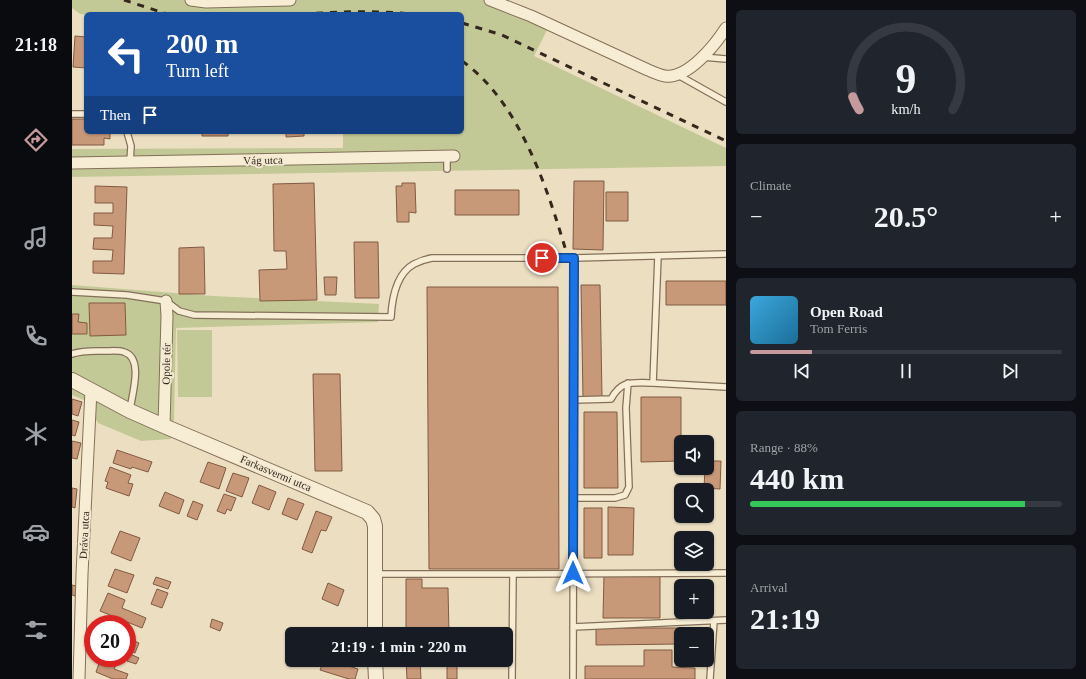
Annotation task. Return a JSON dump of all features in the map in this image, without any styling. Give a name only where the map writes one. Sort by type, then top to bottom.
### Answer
[{"type":"street","points":[[191,0],[206,2],[290,0]]},
{"type":"street","points":[[490,0],[531,16],[648,70],[666,76],[678,75],[688,70],[722,35],[726,28]]},
{"type":"street","name":"Vág utca","points":[[72,163],[450,156]]},
{"type":"street","name":"Opole tér","points":[[164,426],[167,316],[166,301]]},
{"type":"street","name":"Farkasvermi utca","points":[[72,380],[164,426],[367,512],[373,519],[375,526],[375,627]]},
{"type":"street","name":"Dráva utca","points":[[79,679],[82,574],[91,390]]},
{"type":"street","points":[[375,667],[376,679]]},
{"type":"lane","points":[[702,57],[726,59]]},
{"type":"lane","points":[[678,75],[726,102]]},
{"type":"lane","points":[[72,114],[84,114]]},
{"type":"lane","points":[[127,134],[130,146],[130,163]]},
{"type":"lane","points":[[446,169],[450,156]]},
{"type":"lane","points":[[72,292],[127,295],[166,301],[179,311],[194,315],[391,317],[392,297],[406,270],[413,264],[432,258],[574,258],[726,254]]},
{"type":"lane","points":[[653,383],[658,256]]},
{"type":"lane","points":[[573,679],[574,258]]},
{"type":"lane","points":[[72,354],[80,351],[123,351],[131,356],[134,360],[136,372],[130,410]]},
{"type":"lane","points":[[574,400],[611,399],[616,390],[628,383],[726,387]]},
{"type":"lane","points":[[573,498],[615,498],[625,495],[630,487],[626,408],[628,383]]},
{"type":"lane","points":[[374,574],[726,573]]},
{"type":"lane","points":[[512,679],[513,574]]},
{"type":"lane","points":[[573,627],[726,620]]},
{"type":"lane","points":[[710,679],[714,621]]},
{"type":"green space","points":[[72,0],[506,0],[552,20],[534,56],[726,148],[726,166],[72,177],[72,149],[343,148],[343,134],[464,134],[464,12],[84,12],[84,15],[80,14],[72,8]]},
{"type":"green space","points":[[72,285],[213,296],[379,304],[378,322],[176,328],[174,420],[171,439],[141,441],[98,423],[84,400],[72,395]]},
{"type":"green space","points":[[177,330],[212,330],[212,397],[178,397]]},
{"type":"building","points":[[75,36],[84,37],[84,68],[73,67]]},
{"type":"building","points":[[72,119],[84,119],[84,134],[110,134],[110,139],[104,138],[104,145],[72,145]]},
{"type":"building","points":[[202,134],[228,134],[228,136],[202,136]]},
{"type":"building","points":[[286,134],[304,134],[304,136],[286,137]]},
{"type":"building","points":[[574,181],[604,181],[603,250],[573,249]]},
{"type":"building","points":[[314,183],[317,300],[260,301],[259,270],[287,269],[286,251],[274,251],[273,184]]},
{"type":"building","points":[[402,183],[415,183],[416,213],[409,212],[409,222],[397,222],[396,186],[402,186]]},
{"type":"building","points":[[95,186],[127,187],[124,274],[93,273],[93,261],[112,261],[113,250],[93,249],[94,238],[112,238],[113,226],[94,225],[94,213],[113,213],[113,203],[95,203]]},
{"type":"building","points":[[455,190],[519,190],[519,215],[455,215]]},
{"type":"building","points":[[606,192],[628,192],[628,221],[606,221]]},
{"type":"building","points":[[354,242],[378,242],[379,298],[355,298]]},
{"type":"building","points":[[204,247],[205,294],[179,294],[179,248]]},
{"type":"building","points":[[324,277],[337,277],[336,295],[325,295]]},
{"type":"building","points":[[666,281],[726,281],[726,305],[666,305]]},
{"type":"building","points":[[581,285],[600,285],[602,397],[583,397]]},
{"type":"building","points":[[427,287],[558,287],[559,569],[429,569]]},
{"type":"building","points":[[89,303],[125,303],[126,335],[90,336]]},
{"type":"building","points":[[72,314],[79,314],[78,322],[87,323],[87,334],[72,334]]},
{"type":"building","points":[[313,374],[340,374],[342,471],[315,471]]},
{"type":"building","points":[[641,397],[681,397],[681,435],[674,435],[674,461],[641,462]]},
{"type":"building","points":[[72,399],[82,402],[78,416],[72,414]]},
{"type":"building","points":[[584,412],[617,412],[618,488],[584,488]]},
{"type":"building","points":[[72,420],[79,422],[75,436],[72,435]]},
{"type":"building","points":[[72,441],[81,443],[77,459],[72,458]]},
{"type":"building","points":[[117,450],[152,462],[148,472],[132,467],[131,469],[113,463]]},
{"type":"building","points":[[714,461],[721,461],[720,489],[714,489],[714,483],[704,483],[705,475],[714,475]]},
{"type":"building","points":[[208,462],[226,468],[219,489],[200,482]]},
{"type":"building","points":[[110,467],[131,475],[128,483],[133,484],[129,496],[106,488],[108,482],[105,481]]},
{"type":"building","points":[[233,473],[249,478],[242,497],[226,491]]},
{"type":"building","points":[[259,485],[276,492],[269,510],[252,503]]},
{"type":"building","points":[[72,488],[77,489],[75,508],[72,507]]},
{"type":"building","points":[[165,492],[184,500],[179,514],[159,506]]},
{"type":"building","points":[[224,494],[236,498],[231,511],[227,509],[225,514],[217,511]]},
{"type":"building","points":[[288,498],[304,504],[297,520],[282,514]]},
{"type":"building","points":[[193,501],[203,505],[197,520],[187,516]]},
{"type":"building","points":[[608,507],[634,508],[633,555],[608,555]]},
{"type":"building","points":[[584,508],[602,508],[602,558],[584,558]]},
{"type":"building","points":[[316,511],[332,517],[326,531],[321,530],[312,553],[302,549]]},
{"type":"building","points":[[120,531],[140,538],[131,561],[111,553]]},
{"type":"building","points":[[115,569],[134,575],[127,593],[108,586]]},
{"type":"building","points":[[604,575],[660,576],[660,618],[603,618]]},
{"type":"building","points":[[156,577],[171,582],[168,589],[153,584]]},
{"type":"building","points":[[406,579],[422,579],[422,588],[448,588],[449,627],[406,627]]},
{"type":"building","points":[[328,583],[344,590],[338,606],[322,599]]},
{"type":"building","points":[[72,585],[76,586],[75,596],[72,595]]},
{"type":"building","points":[[157,589],[168,593],[162,608],[151,604]]},
{"type":"building","points":[[108,593],[125,600],[122,608],[146,618],[142,628],[136,626],[136,615],[110,615],[100,611]]},
{"type":"building","points":[[212,619],[223,623],[220,631],[210,627]]},
{"type":"building","points":[[596,628],[674,628],[674,644],[596,645]]},
{"type":"building","points":[[136,642],[139,643],[136,650]]},
{"type":"building","points":[[644,650],[672,650],[672,667],[695,668],[695,679],[585,679],[585,666],[644,666]]},
{"type":"building","points":[[136,657],[139,658],[136,664]]},
{"type":"building","points":[[98,667],[115,667],[114,669],[128,674],[126,679],[113,679],[96,672]]},
{"type":"building","points":[[321,667],[352,667],[358,669],[355,679],[349,679],[320,670]]},
{"type":"building","points":[[406,667],[420,667],[421,679],[407,679]]},
{"type":"building","points":[[447,667],[457,667],[457,679],[447,679]]},
{"type":"railway","points":[[124,0],[161,12]]},
{"type":"railway","points":[[342,12],[370,12]]},
{"type":"railway","points":[[464,24],[502,35],[726,141]]},
{"type":"railway","points":[[464,63],[482,78],[500,99],[515,122],[540,173],[566,251]]},
{"type":"route","points":[[542,258],[574,258],[573,573]]}]
